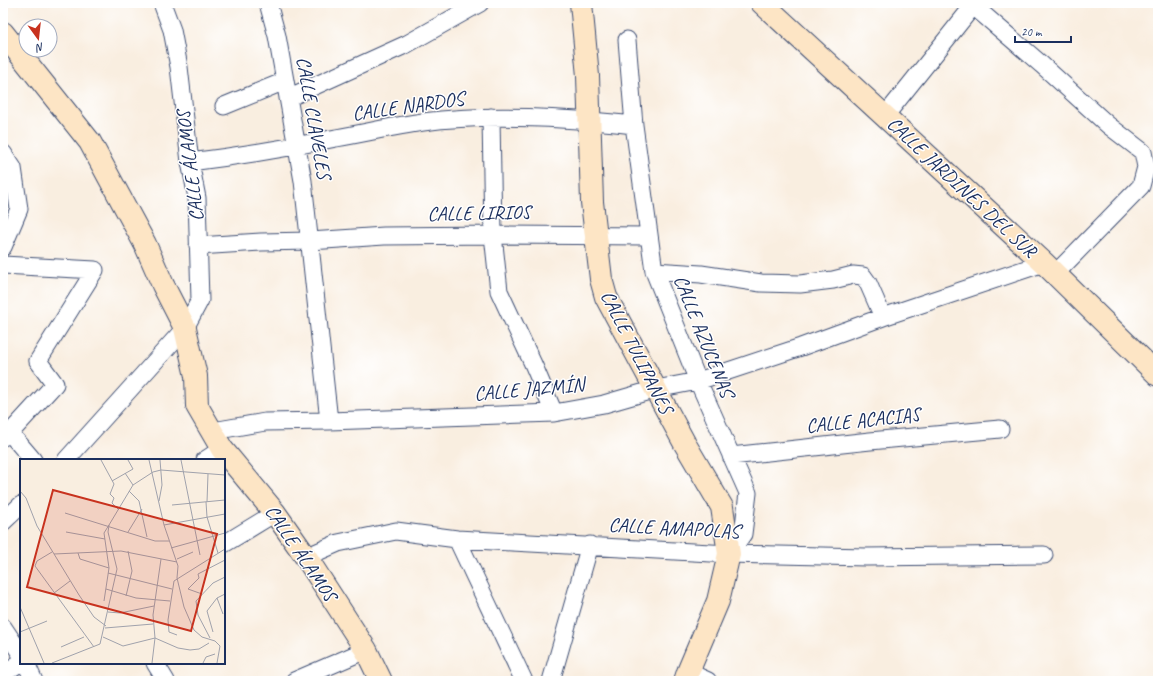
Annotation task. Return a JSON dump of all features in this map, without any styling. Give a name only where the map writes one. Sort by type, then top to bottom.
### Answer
[{"type":"main road","name":"CALLE TULIPANES","points":[[582,3],[588,76],[592,202],[601,279],[606,297],[685,444],[722,507],[729,554],[718,601],[687,676]]},
{"type":"main road","name":"CALLE JARDINES DEL SUR","points":[[762,3],[1050,268],[1158,375]]},
{"type":"main road","name":"CALLE ÁLAMOS","points":[[3,33],[90,142],[145,244],[163,285],[185,328],[196,376],[197,406],[213,447],[224,459]]},
{"type":"main road","name":"CALLE ÁLAMOS","points":[[225,460],[275,513],[306,557],[366,650],[381,681]]},
{"type":"street","name":"CALLE ÁLAMOS","points":[[67,459],[185,328],[200,300],[197,198],[190,162],[179,67],[174,38],[162,3]]},
{"type":"street","name":"CALLE CLAVELES","points":[[268,3],[277,36],[303,181],[329,422]]},
{"type":"street","points":[[288,98],[407,44],[480,3]]},
{"type":"street","points":[[885,116],[972,4],[1108,125],[1143,152],[1146,167],[1142,186],[1050,268]]},
{"type":"street","name":"CALLE AZUCENAS","points":[[627,40],[634,125],[654,271],[698,381],[748,493],[743,534],[729,554]]},
{"type":"street","points":[[224,106],[285,81]]},
{"type":"street","name":"CALLE NARDOS","points":[[190,162],[243,156],[423,122],[491,117],[590,120],[634,125]]},
{"type":"street","points":[[491,117],[493,235],[499,291],[534,366],[554,414]]},
{"type":"street","points":[[3,153],[13,168],[19,209],[3,247]]},
{"type":"street","name":"CALLE LIRIOS","points":[[198,246],[384,236],[648,236]]},
{"type":"street","points":[[3,265],[96,270],[38,361],[55,384],[6,435],[33,459]]},
{"type":"street","name":"CALLE JAZMÍN","points":[[213,447],[265,422],[329,422],[554,414],[604,404],[656,389],[698,381],[801,347],[883,317],[1050,268]]},
{"type":"street","points":[[654,271],[701,274],[761,283],[800,284],[833,280],[853,275],[863,276],[868,283],[883,317]]},
{"type":"street","name":"CALLE ACACIAS","points":[[731,456],[1000,429]]},
{"type":"street","points":[[3,522],[20,506]]},
{"type":"street","points":[[225,543],[275,513]]},
{"type":"street","name":"CALLE AMAPOLAS","points":[[306,557],[338,543],[396,531],[457,539],[590,545],[729,554],[866,557],[1044,555]]},
{"type":"street","points":[[457,539],[524,681]]},
{"type":"street","points":[[551,681],[590,545]]},
{"type":"street","points":[[3,627],[20,652]]},
{"type":"street","points":[[294,681],[366,650]]},
{"type":"street","points":[[3,674],[20,663]]},
{"type":"street","points":[[26,664],[34,681]]},
{"type":"street","points":[[157,664],[166,681]]},
{"type":"street","points":[[687,676],[708,681]]}]
